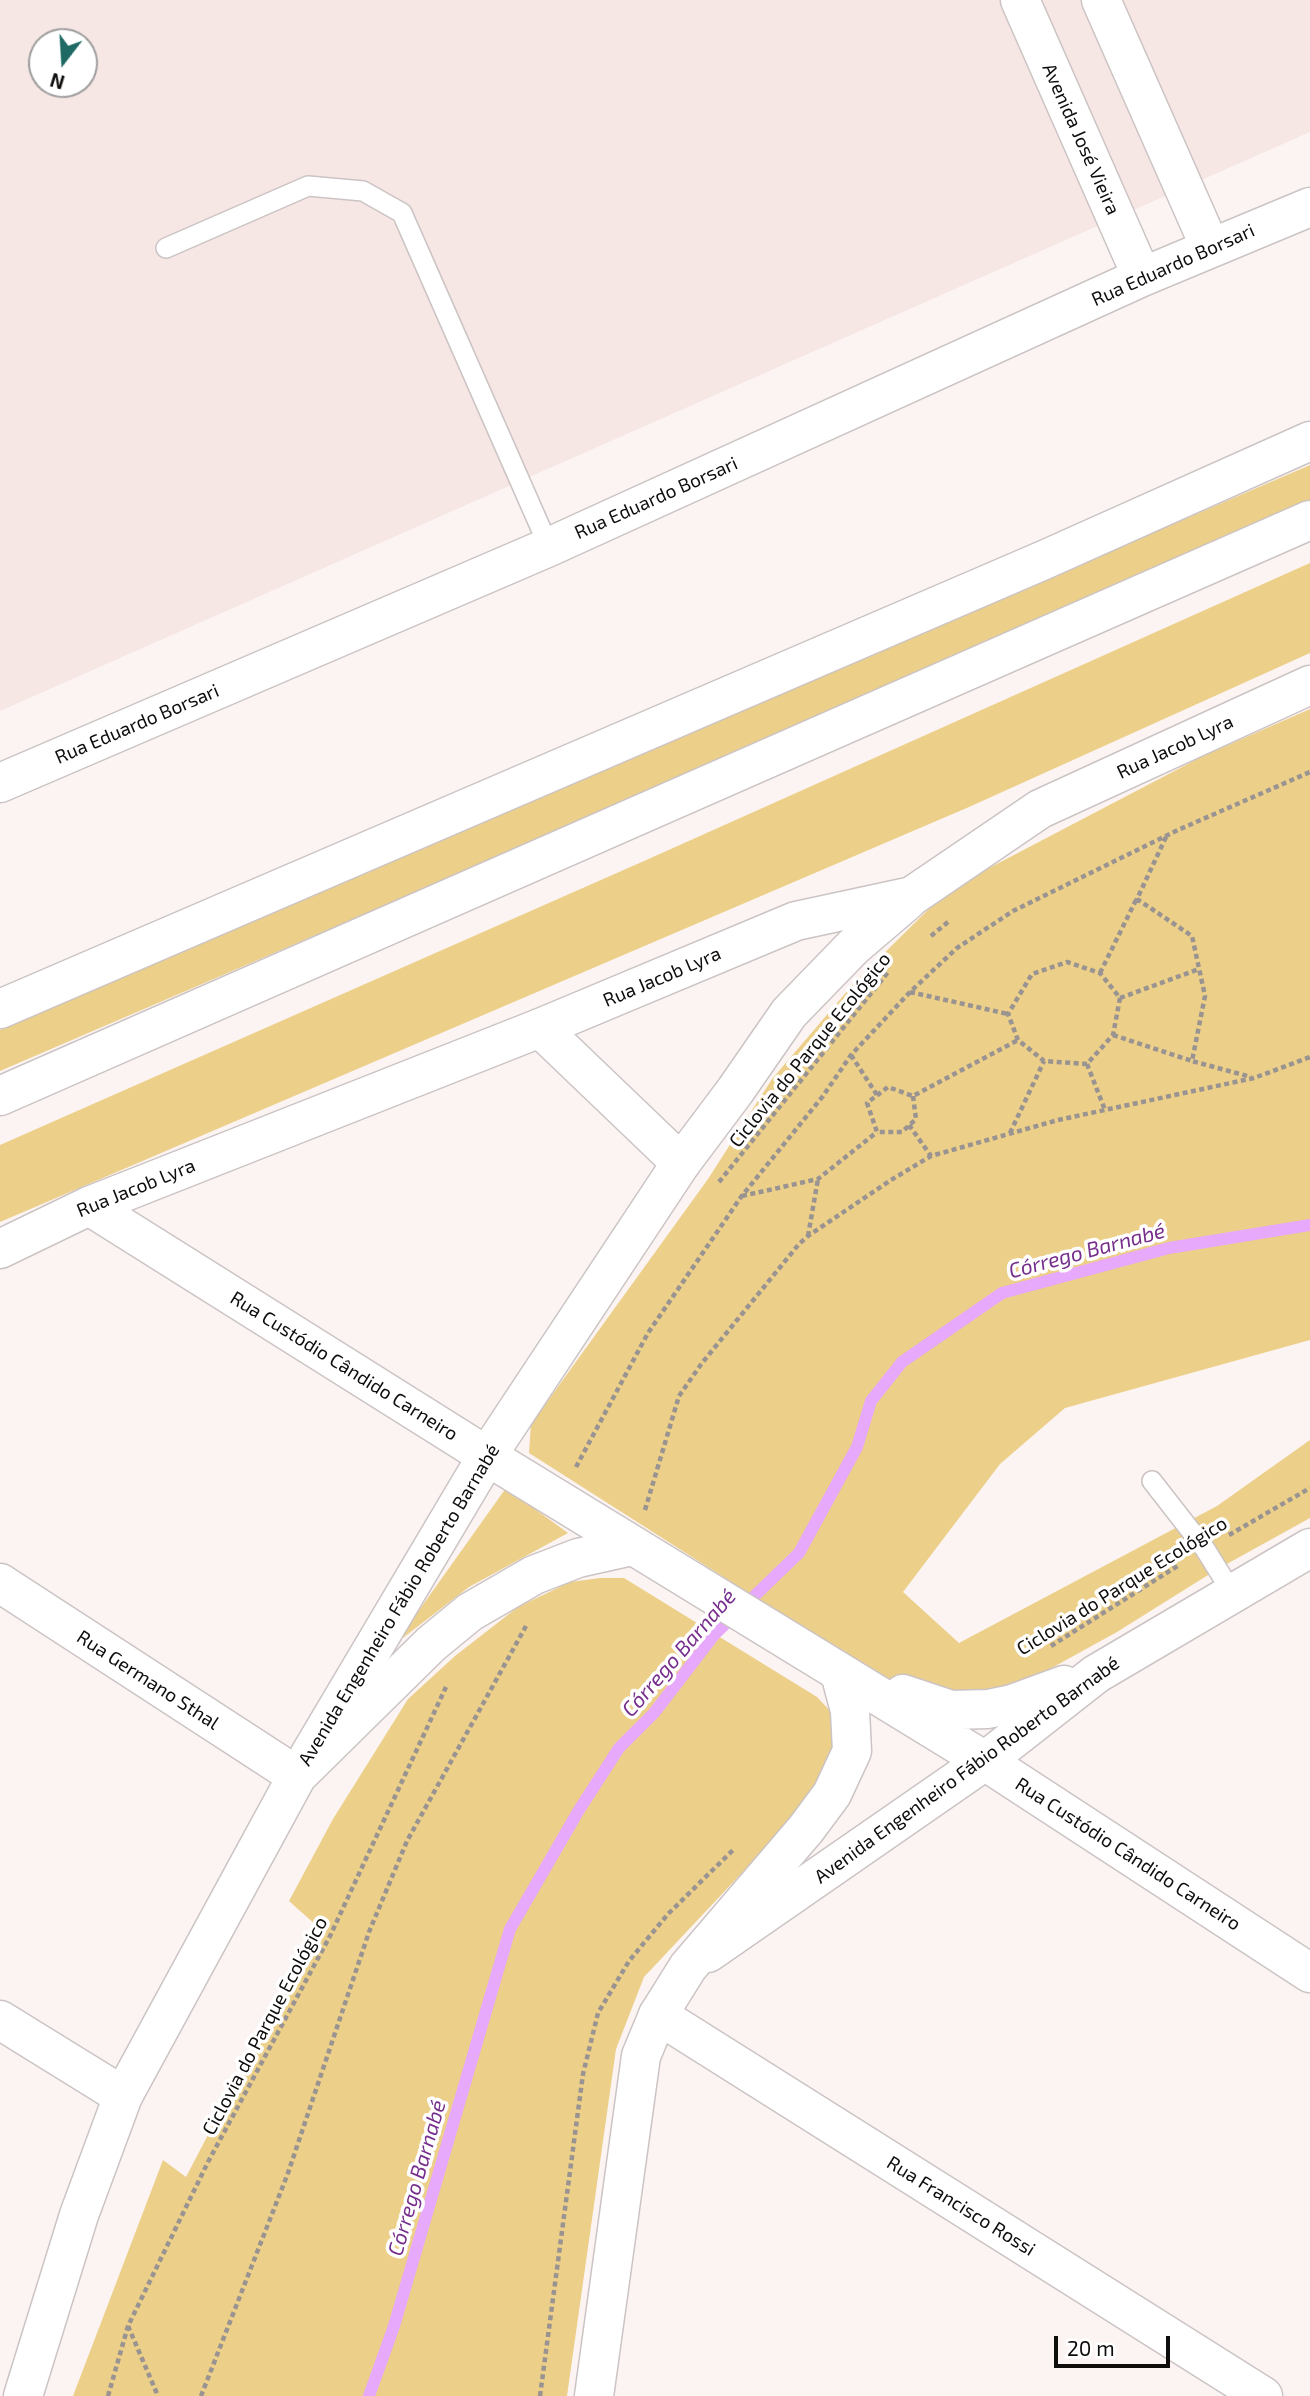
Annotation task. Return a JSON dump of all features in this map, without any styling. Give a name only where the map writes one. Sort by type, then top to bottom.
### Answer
[{"type":"main road","name":"Avenida José Vieira","points":[[1020,0],[1142,277]]},
{"type":"main road","points":[[1101,0],[1210,247]]},
{"type":"main road","name":"Rua Eduardo Borsari","points":[[0,783],[549,547],[1142,277],[1310,207]]},
{"type":"main road","points":[[1044,559],[1310,421]]},
{"type":"main road","points":[[0,1009],[1310,442]]},
{"type":"main road","points":[[0,1096],[1310,520]]},
{"type":"main road","name":"Rua Jacob Lyra","points":[[0,1249],[89,1206],[540,1028],[796,921],[912,896],[1040,809],[1310,685]]},
{"type":"main road","name":"Avenida Engenheiro Fábio Roberto Barnabé","points":[[23,2396],[79,2216],[123,2096],[297,1776],[487,1456],[681,1163],[789,1013],[853,947],[912,896]]},
{"type":"main road","points":[[540,1028],[681,1163]]},
{"type":"main road","name":"Rua Custódio Cândido Carneiro","points":[[89,1206],[632,1546],[985,1762],[1310,1973]]},
{"type":"main road","points":[[297,1776],[431,1644],[470,1612],[534,1576],[578,1558],[632,1546]]},
{"type":"main road","name":"Avenida Engenheiro Fábio Roberto Barnabé","points":[[594,2396],[641,2056],[658,2015],[688,1967],[985,1762],[1096,1674],[1310,1548]]},
{"type":"main road","name":"Rua Germano Sthal","points":[[0,1583],[297,1776]]},
{"type":"main road","points":[[829,1667],[951,1710],[988,1709],[1012,1704],[1096,1674]]},
{"type":"main road","points":[[688,1967],[806,1829],[832,1794],[852,1751],[850,1711],[829,1667]]},
{"type":"main road","name":"Rua Francisco Rossi","points":[[658,2015],[1263,2396]]},
{"type":"main road","points":[[0,2020],[123,2096]]},
{"type":"lane","points":[[166,248],[308,186],[363,191],[402,213],[549,547]]},
{"type":"lane","points":[[1152,1482],[1205,1549],[1233,1594]]},
{"type":"path","points":[[575,1469],[648,1333],[741,1196],[822,1096],[851,1055],[910,992],[957,948],[1013,911],[1166,836],[1310,772]]},
{"type":"path","points":[[1100,973],[1166,836]]},
{"type":"path","points":[[1140,891],[1137,899],[1192,936],[1205,996],[1192,1061]]},
{"type":"path","points":[[926,940],[958,915]]},
{"type":"path","points":[[1007,1014],[1032,974],[1067,962],[1100,973],[1120,998],[1113,1035],[1087,1064]]},
{"type":"path","name":"Ciclovia do Parque Ecológico","points":[[715,1187],[894,965]]},
{"type":"path","points":[[1120,998],[1199,969]]},
{"type":"path","points":[[910,992],[1007,1014]]},
{"type":"path","points":[[1007,1014],[1018,1040],[1044,1060],[1087,1064]]},
{"type":"path","points":[[1113,1035],[1254,1078]]},
{"type":"path","points":[[877,1132],[867,1103],[888,1087],[913,1096],[1018,1040]]},
{"type":"path","points":[[851,1055],[877,1095]]},
{"type":"path","points":[[632,1507],[644,1514],[679,1396],[702,1363],[799,1244],[891,1180],[931,1156],[1105,1110],[1254,1078],[1310,1057]]},
{"type":"path","points":[[1010,1133],[1044,1060]]},
{"type":"path","points":[[1087,1064],[1105,1110]]},
{"type":"path","points":[[741,1196],[818,1179],[877,1132],[902,1132],[916,1119],[913,1096]]},
{"type":"path","points":[[909,1125],[931,1156]]},
{"type":"path","points":[[808,1236],[818,1179]]},
{"type":"path","name":"Ciclovia do Parque Ecológico","points":[[1043,1651],[1205,1549],[1310,1488]]},
{"type":"path","points":[[201,2396],[288,2173],[369,1932],[407,1841],[529,1620]]},
{"type":"path","name":"Ciclovia do Parque Ecológico","points":[[108,2396],[128,2326],[208,2162],[330,1936],[448,1683]]},
{"type":"path","points":[[128,2326],[158,2396]]},
{"type":"shaded area","points":[[0,0],[1310,0],[1310,132],[0,711]]},
{"type":"shaded area","points":[[1310,465],[1310,507],[0,1071],[0,1030]]},
{"type":"shaded area","points":[[1310,563],[1310,653],[969,807],[0,1222],[0,1145]]},
{"type":"shaded area","points":[[1310,709],[1310,1340],[1065,1408],[1000,1464],[903,1592],[959,1643],[1217,1506],[1310,1440],[1310,1518],[1037,1676],[989,1694],[926,1691],[874,1673],[529,1453],[531,1424],[708,1179],[772,1079],[855,982],[949,889],[1203,756]]},
{"type":"shaded area","points":[[506,1488],[568,1533],[469,1587],[395,1644]]},
{"type":"shaded area","points":[[624,1578],[817,1697],[836,1717],[830,1775],[644,1977],[616,2049],[567,2396],[73,2396],[163,2160],[186,2177],[317,1926],[289,1901],[333,1819],[408,1699],[455,1656],[518,1607],[570,1582]]},
{"type":"waterway","name":"Córrego Barnabé","points":[[369,2396],[394,2326],[510,1929],[579,1810],[619,1748],[654,1713],[714,1635],[799,1553],[857,1447],[871,1401],[902,1362],[1002,1293],[1169,1248],[1310,1225]]}]
